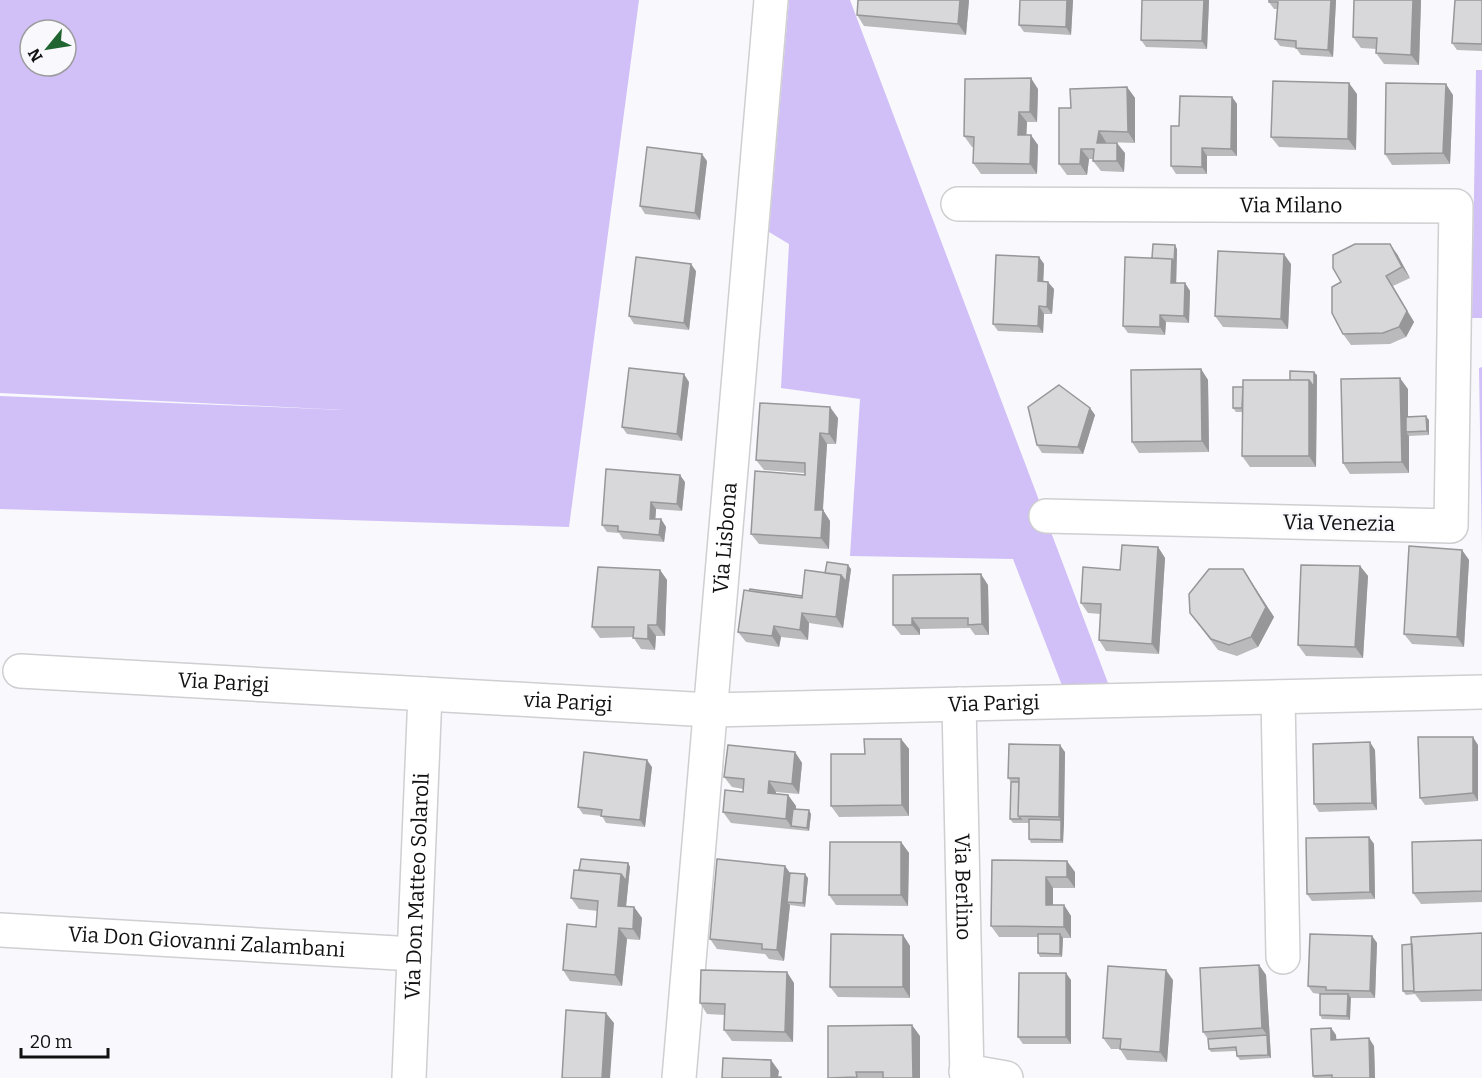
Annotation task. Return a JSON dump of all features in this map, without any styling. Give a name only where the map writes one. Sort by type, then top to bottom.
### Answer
[{"type":"street","name":"Via Lisbona","points":[[679,1078],[771,0]]},
{"type":"street","name":"Via Milano","points":[[958,204],[1456,206],[1468,344]]},
{"type":"street","name":"Via Venezia","points":[[1046,516],[1451,526],[1468,344]]},
{"type":"street","name":"Via Parigi","points":[[20,671],[425,694]]},
{"type":"street","name":"Via Parigi","points":[[710,710],[1482,692]]},
{"type":"street","name":"via Parigi","points":[[425,694],[710,710]]},
{"type":"street","name":"Via Don Matteo Solaroli","points":[[410,1078],[425,694]]},
{"type":"street","points":[[1278,697],[1283,957]]},
{"type":"street","name":"Via Berlino","points":[[959,704],[967,1074],[1006,1078]]},
{"type":"street","name":"Via Don Giovanni Zalambani","points":[[0,930],[414,954]]},
{"type":"shaded area","points":[[0,0],[639,0],[569,527],[0,509],[0,396],[344,410],[0,393]]},
{"type":"shaded area","points":[[789,0],[850,0],[1108,683],[1063,688],[1013,559],[850,556],[860,399],[781,388],[789,244],[769,232]]},
{"type":"shaded area","points":[[1476,70],[1482,70],[1482,318],[1472,318]]},
{"type":"shaded area","points":[[1482,367],[1482,553],[1479,368]]},
{"type":"building","points":[[858,0],[960,0],[958,24],[857,15]]},
{"type":"building","points":[[1020,0],[1067,0],[1066,27],[1019,25]]},
{"type":"building","points":[[1142,0],[1204,0],[1202,41],[1141,40]]},
{"type":"building","points":[[1269,0],[1331,0],[1328,50],[1296,48],[1296,41],[1275,39],[1278,2],[1269,2]]},
{"type":"building","points":[[1354,0],[1413,0],[1411,55],[1376,53],[1377,38],[1353,37]]},
{"type":"building","points":[[1455,0],[1482,0],[1482,44],[1452,43]]},
{"type":"building","points":[[1031,78],[1030,112],[1019,112],[1018,135],[1031,135],[1030,164],[973,163],[974,137],[964,136],[965,79]]},
{"type":"building","points":[[1273,81],[1349,83],[1348,139],[1271,137]]},
{"type":"building","points":[[1386,83],[1446,84],[1443,153],[1385,154]]},
{"type":"building","points":[[1127,87],[1128,132],[1099,131],[1097,143],[1117,143],[1117,161],[1093,161],[1094,149],[1081,149],[1080,164],[1059,164],[1059,108],[1071,108],[1070,89]]},
{"type":"building","points":[[1180,96],[1232,97],[1231,149],[1202,148],[1202,167],[1171,166],[1171,126],[1179,126]]},
{"type":"building","points":[[647,147],[702,154],[695,213],[640,206]]},
{"type":"building","points":[[1153,244],[1175,245],[1174,262],[1172,259],[1152,258]]},
{"type":"building","points":[[1355,244],[1390,244],[1402,267],[1386,276],[1407,311],[1399,327],[1383,333],[1343,334],[1332,313],[1332,287],[1341,282],[1333,268],[1333,255]]},
{"type":"building","points":[[1218,251],[1284,254],[1281,319],[1215,316]]},
{"type":"building","points":[[996,255],[1039,257],[1038,281],[1048,282],[1047,307],[1039,306],[1038,326],[993,324]]},
{"type":"building","points":[[636,257],[691,264],[684,323],[629,316]]},
{"type":"building","points":[[1125,257],[1172,259],[1171,283],[1185,283],[1184,316],[1160,315],[1160,327],[1123,326]]},
{"type":"building","points":[[629,368],[684,374],[677,434],[622,427]]},
{"type":"building","points":[[1201,369],[1202,441],[1132,442],[1131,370]]},
{"type":"building","points":[[1290,371],[1314,372],[1314,387],[1309,380],[1290,380]]},
{"type":"building","points":[[1400,378],[1402,462],[1343,463],[1341,379]]},
{"type":"building","points":[[1243,380],[1309,380],[1309,456],[1242,456]]},
{"type":"building","points":[[1059,385],[1090,408],[1078,447],[1037,445],[1028,407]]},
{"type":"building","points":[[1233,387],[1243,387],[1242,408],[1233,408]]},
{"type":"building","points":[[760,403],[830,407],[829,434],[820,433],[815,510],[823,510],[821,538],[751,534],[755,471],[805,475],[805,463],[756,460]]},
{"type":"building","points":[[1426,416],[1427,431],[1406,432],[1406,417]]},
{"type":"building","points":[[606,469],[680,475],[677,504],[651,502],[650,519],[661,519],[659,535],[618,531],[618,526],[602,525]]},
{"type":"building","points":[[1122,545],[1158,547],[1152,644],[1099,640],[1101,604],[1081,603],[1083,567],[1120,570]]},
{"type":"building","points":[[1409,546],[1462,550],[1457,637],[1404,634]]},
{"type":"building","points":[[827,562],[848,565],[846,582],[841,575],[825,573]]},
{"type":"building","points":[[1301,565],[1360,566],[1355,647],[1298,645]]},
{"type":"building","points":[[598,567],[660,570],[657,625],[648,625],[648,639],[633,638],[634,627],[592,627]]},
{"type":"building","points":[[1209,569],[1243,569],[1266,607],[1251,637],[1229,645],[1211,639],[1190,613],[1189,594]]},
{"type":"building","points":[[805,570],[841,575],[836,617],[802,613],[800,630],[774,626],[772,636],[738,632],[744,590],[802,598]]},
{"type":"building","points":[[981,574],[982,624],[968,625],[968,618],[912,618],[912,625],[893,625],[893,575]]},
{"type":"building","points":[[750,589],[802,596],[802,598],[749,591]]},
{"type":"building","points":[[1418,737],[1473,737],[1473,793],[1420,798]]},
{"type":"building","points":[[864,739],[901,739],[902,805],[831,806],[831,754],[865,754]]},
{"type":"building","points":[[1370,742],[1372,803],[1314,804],[1313,744]]},
{"type":"building","points":[[1009,744],[1060,745],[1059,817],[1018,816],[1019,778],[1008,778]]},
{"type":"building","points":[[728,745],[795,752],[792,784],[769,781],[768,793],[788,795],[786,819],[723,812],[725,790],[743,792],[744,779],[724,777]]},
{"type":"building","points":[[584,752],[647,760],[640,820],[601,816],[602,810],[578,807]]},
{"type":"building","points":[[1011,782],[1019,782],[1018,816],[1021,819],[1010,819]]},
{"type":"building","points":[[793,809],[809,810],[807,828],[791,826]]},
{"type":"building","points":[[1029,819],[1061,820],[1061,840],[1029,839]]},
{"type":"building","points":[[1369,837],[1370,892],[1307,894],[1306,838]]},
{"type":"building","points":[[1482,840],[1482,891],[1413,893],[1412,842]]},
{"type":"building","points":[[830,842],[901,842],[901,895],[829,895]]},
{"type":"building","points":[[581,859],[628,863],[626,881],[621,874],[579,870]]},
{"type":"building","points":[[717,859],[785,866],[777,950],[762,949],[762,944],[710,939]]},
{"type":"building","points":[[992,860],[1067,861],[1067,877],[1046,877],[1046,905],[1064,905],[1064,927],[991,926]]},
{"type":"building","points":[[574,870],[621,874],[618,906],[634,907],[633,929],[619,928],[615,975],[563,970],[567,924],[596,927],[598,901],[571,898]]},
{"type":"building","points":[[790,873],[805,874],[803,903],[787,902]]},
{"type":"building","points":[[1482,933],[1482,990],[1414,992],[1411,937]]},
{"type":"building","points":[[831,934],[903,935],[903,987],[830,987]]},
{"type":"building","points":[[1038,934],[1060,934],[1060,954],[1038,953]]},
{"type":"building","points":[[1310,934],[1372,936],[1370,991],[1326,990],[1326,987],[1308,986]]},
{"type":"building","points":[[1412,944],[1414,991],[1403,991],[1402,945]]},
{"type":"building","points":[[1259,965],[1262,1028],[1203,1032],[1200,968]]},
{"type":"building","points":[[1108,966],[1166,970],[1160,1052],[1120,1049],[1121,1039],[1103,1038]]},
{"type":"building","points":[[701,970],[787,972],[785,1032],[724,1030],[725,1004],[700,1003]]},
{"type":"building","points":[[1019,973],[1066,973],[1066,1037],[1018,1037]]},
{"type":"building","points":[[1320,994],[1348,994],[1347,1016],[1320,1015]]},
{"type":"building","points":[[566,1010],[606,1013],[602,1078],[562,1078]]},
{"type":"building","points":[[912,1025],[913,1078],[883,1078],[883,1072],[856,1072],[857,1077],[828,1078],[828,1026]]},
{"type":"building","points":[[1331,1028],[1331,1040],[1369,1038],[1370,1078],[1313,1076],[1311,1029]]},
{"type":"building","points":[[1267,1035],[1268,1055],[1237,1056],[1236,1047],[1209,1049],[1208,1039]]},
{"type":"building","points":[[723,1058],[771,1060],[771,1077],[781,1078],[722,1078]]}]
